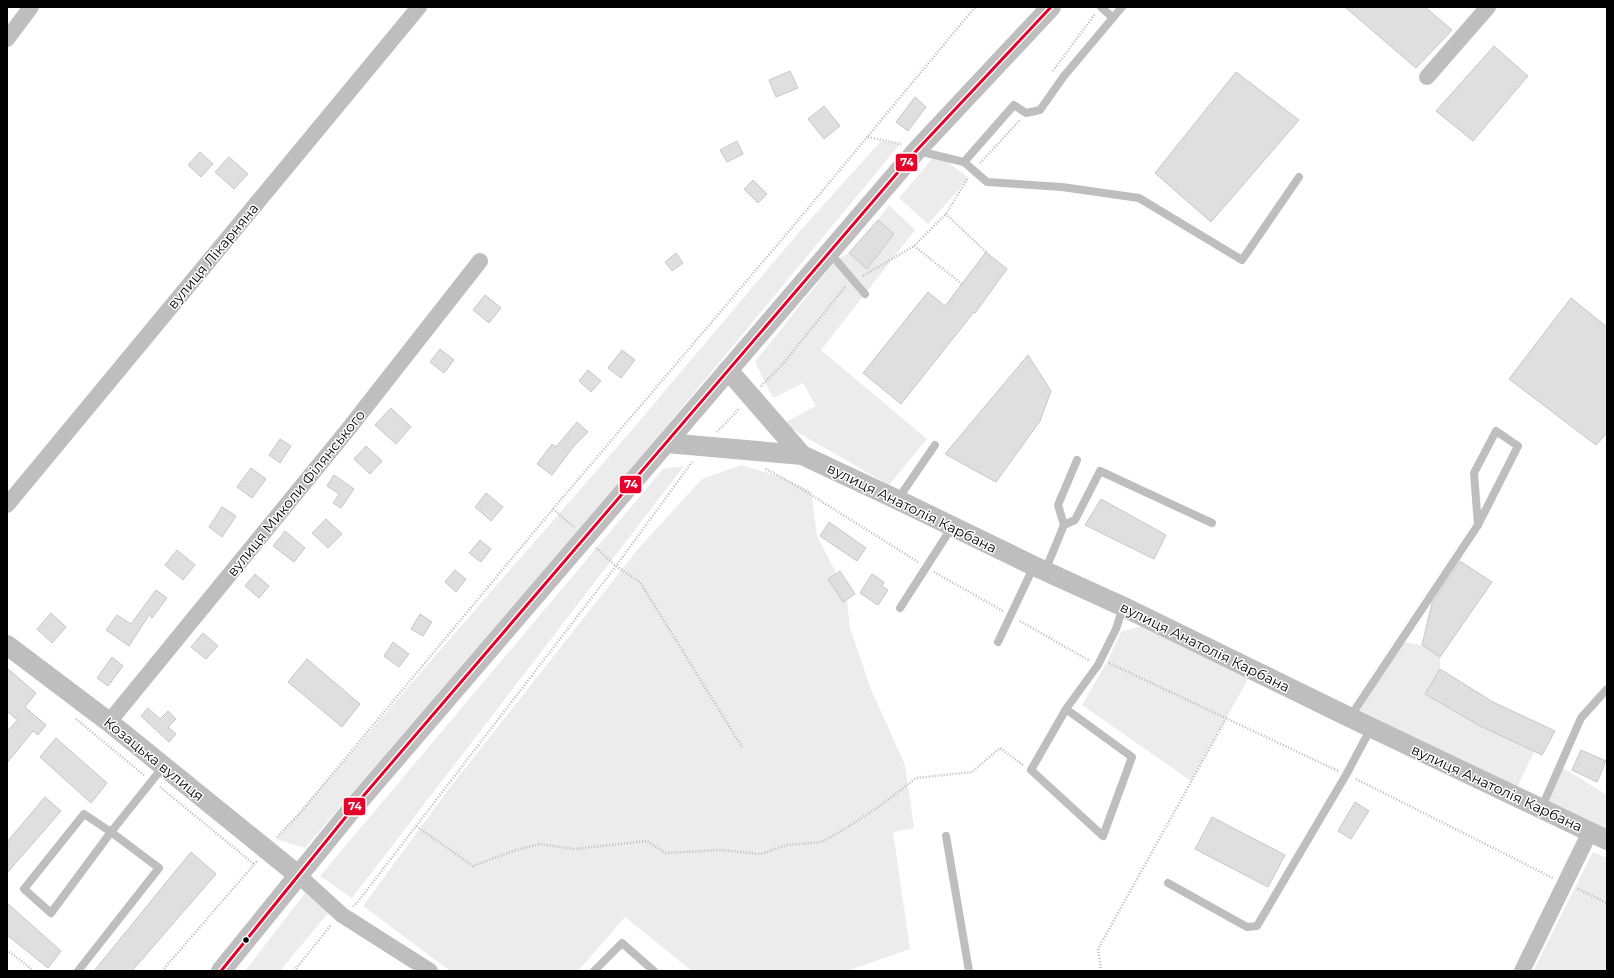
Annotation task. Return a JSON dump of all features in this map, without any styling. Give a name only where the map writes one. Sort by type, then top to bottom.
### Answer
[{"type":"street","points":[[7,38],[31,7]]},
{"type":"street","name":"вулиця Лікарняна","points":[[7,505],[419,7]]},
{"type":"street","points":[[221,971],[353,808],[917,150],[1051,7]]},
{"type":"street","points":[[1427,77],[1488,7]]},
{"type":"street","name":"вулиця Миколи Філянського","points":[[109,722],[346,432],[480,262]]},
{"type":"street","points":[[728,370],[802,455]]},
{"type":"street","points":[[667,443],[701,454],[802,455]]},
{"type":"street","name":"вулиця Анатолія Карбана","points":[[802,455],[1040,569],[1124,607],[1371,728],[1598,836]]},
{"type":"street","name":"Козацька вулиця","points":[[7,645],[109,722],[158,774],[260,857],[298,875]]},
{"type":"street","points":[[1522,971],[1565,883],[1598,836]]},
{"type":"street","points":[[298,875],[342,915],[430,971]]},
{"type":"lane","points":[[1101,7],[1113,18]]},
{"type":"lane","points":[[964,162],[1014,105],[1026,113],[1040,110],[1064,76],[1122,7]]},
{"type":"lane","points":[[917,150],[964,162],[987,182],[1062,187],[1140,198],[1242,260],[1299,177]]},
{"type":"lane","points":[[829,253],[865,294]]},
{"type":"lane","points":[[1349,717],[1478,525],[1518,446],[1496,431],[1474,473],[1478,525]]},
{"type":"lane","points":[[898,500],[935,445]]},
{"type":"lane","points":[[1064,526],[1058,505],[1077,460]]},
{"type":"lane","points":[[998,642],[1010,615],[1040,569],[1064,526],[1075,520],[1100,471],[1212,523]]},
{"type":"lane","points":[[900,608],[952,527]]},
{"type":"lane","points":[[1066,709],[1132,757],[1103,836],[1031,770],[1066,709],[1098,665],[1116,629],[1124,607]]},
{"type":"lane","points":[[1541,810],[1581,718],[1607,689]]},
{"type":"lane","points":[[1168,883],[1247,927],[1257,926],[1346,775],[1371,728]]},
{"type":"lane","points":[[78,971],[160,868],[111,832],[84,814],[24,889],[51,913],[111,832],[158,774]]},
{"type":"lane","points":[[946,836],[969,971]]},
{"type":"lane","points":[[594,971],[622,943],[654,971]]},
{"type":"path","points":[[162,971],[299,814],[868,137],[975,7]]},
{"type":"path","points":[[868,137],[900,144],[917,150]]},
{"type":"path","points":[[946,214],[986,252]]},
{"type":"path","points":[[294,971],[334,921],[357,903],[616,566],[691,464],[751,396],[781,366],[846,286],[914,246],[962,284]]},
{"type":"path","points":[[691,464],[701,454]]},
{"type":"path","points":[[763,468],[784,477],[926,567],[1098,665],[1106,662],[1226,718],[1607,903]]},
{"type":"path","points":[[554,509],[616,566],[640,582],[742,747]]},
{"type":"path","points":[[73,717],[158,774],[260,857]]},
{"type":"path","points":[[1101,971],[1098,949],[1226,718]]},
{"type":"path","points":[[416,826],[473,866],[513,851],[538,844],[574,849],[647,841],[666,853],[720,850],[761,854],[787,845],[822,842],[880,806],[916,778],[972,772],[1000,748],[1031,770]]},
{"type":"path","points":[[7,950],[34,971]]},
{"type":"shaded area","points":[[881,141],[900,144],[650,446],[305,848],[276,839],[631,431],[800,231]]},
{"type":"shaded area","points":[[936,154],[969,178],[928,224],[899,198]]},
{"type":"shaded area","points":[[889,205],[915,230],[821,350],[927,439],[889,485],[790,428],[786,422],[816,406],[803,383],[773,398],[755,362],[836,260],[849,253],[867,268],[894,234],[878,220]]},
{"type":"shaded area","points":[[741,465],[778,476],[811,491],[817,536],[846,592],[850,628],[870,687],[905,765],[914,828],[893,832],[910,949],[847,971],[692,971],[625,917],[578,971],[450,971],[363,906],[448,790],[638,549],[702,479]]},
{"type":"shaded area","points":[[684,466],[352,898],[320,876],[663,469]]},
{"type":"shaded area","points":[[1142,626],[1248,679],[1191,781],[1082,705],[1107,662],[1121,632]]},
{"type":"shaded area","points":[[1400,641],[1422,645],[1440,657],[1440,669],[1425,694],[1480,725],[1534,752],[1513,796],[1349,717]]},
{"type":"shaded area","points":[[1560,766],[1607,795],[1607,840],[1541,809]]},
{"type":"shaded area","points":[[1593,852],[1607,858],[1607,971],[1533,971]]},
{"type":"shaded area","points":[[305,893],[328,913],[280,971],[245,971]]},
{"type":"building","points":[[1345,7],[1425,7],[1452,30],[1416,68]]},
{"type":"building","points":[[1494,46],[1528,76],[1473,141],[1436,111]]},
{"type":"building","points":[[790,71],[798,88],[776,97],[769,80]]},
{"type":"building","points":[[1236,72],[1299,120],[1211,222],[1155,173]]},
{"type":"building","points":[[915,97],[926,107],[908,131],[896,122]]},
{"type":"building","points":[[824,106],[840,126],[824,139],[808,119]]},
{"type":"building","points":[[737,141],[743,154],[727,162],[720,150]]},
{"type":"building","points":[[200,152],[213,164],[201,177],[188,165]]},
{"type":"building","points":[[229,157],[248,174],[234,189],[215,172]]},
{"type":"building","points":[[753,180],[767,194],[758,203],[744,189]]},
{"type":"building","points":[[878,220],[894,234],[867,269],[849,253]]},
{"type":"building","points":[[986,252],[1007,269],[975,313],[974,312],[901,404],[863,373],[928,292],[945,306]]},
{"type":"building","points":[[676,253],[683,263],[672,271],[665,262]]},
{"type":"building","points":[[485,295],[501,308],[489,323],[473,310]]},
{"type":"building","points":[[1571,298],[1607,327],[1607,433],[1596,445],[1509,379]]},
{"type":"building","points":[[440,349],[454,360],[444,373],[430,362]]},
{"type":"building","points":[[622,350],[635,360],[621,378],[608,368]]},
{"type":"building","points":[[1028,355],[1051,391],[1040,421],[996,482],[945,454]]},
{"type":"building","points":[[588,370],[601,381],[591,392],[579,381]]},
{"type":"building","points":[[391,408],[411,427],[396,444],[375,425]]},
{"type":"building","points":[[577,422],[588,432],[574,446],[552,475],[537,464],[552,444],[556,447]]},
{"type":"building","points":[[280,439],[291,446],[280,463],[269,455]]},
{"type":"building","points":[[366,446],[382,461],[370,474],[354,459]]},
{"type":"building","points":[[251,468],[266,479],[252,498],[237,487]]},
{"type":"building","points":[[334,475],[354,489],[341,508],[333,503],[339,494],[327,486]]},
{"type":"building","points":[[486,493],[503,507],[491,521],[475,507]]},
{"type":"building","points":[[1101,499],[1166,535],[1154,559],[1085,525]]},
{"type":"building","points":[[222,507],[236,516],[222,537],[209,527]]},
{"type":"building","points":[[326,519],[342,534],[328,548],[312,533]]},
{"type":"building","points":[[829,522],[866,548],[857,561],[820,536]]},
{"type":"building","points":[[285,531],[305,548],[294,562],[273,546]]},
{"type":"building","points":[[480,540],[491,549],[481,562],[469,553]]},
{"type":"building","points":[[177,550],[195,565],[183,580],[165,565]]},
{"type":"building","points":[[1460,561],[1492,582],[1440,657],[1422,645],[1432,603]]},
{"type":"building","points":[[455,570],[466,579],[456,592],[445,582]]},
{"type":"building","points":[[840,571],[855,594],[843,602],[828,579]]},
{"type":"building","points":[[255,574],[269,586],[259,598],[245,586]]},
{"type":"building","points":[[872,574],[884,582],[882,586],[888,590],[878,605],[860,593]]},
{"type":"building","points":[[156,590],[167,598],[152,618],[149,615],[129,646],[106,630],[117,615],[131,624]]},
{"type":"building","points":[[51,613],[66,627],[52,643],[37,629]]},
{"type":"building","points":[[420,614],[432,622],[423,636],[411,629]]},
{"type":"building","points":[[203,633],[218,646],[206,659],[191,647]]},
{"type":"building","points":[[393,642],[409,654],[399,667],[384,656]]},
{"type":"building","points":[[112,657],[123,666],[108,686],[97,678]]},
{"type":"building","points":[[307,659],[360,704],[342,727],[288,682]]},
{"type":"building","points":[[7,668],[36,693],[25,707],[46,725],[38,735],[33,731],[7,763],[7,732],[17,720],[7,711]]},
{"type":"building","points":[[1440,669],[1493,702],[1555,731],[1542,755],[1480,726],[1425,694]]},
{"type":"building","points":[[148,708],[160,719],[168,711],[176,719],[168,727],[176,734],[169,742],[141,716]]},
{"type":"building","points":[[56,738],[107,783],[91,803],[40,757]]},
{"type":"building","points":[[1581,750],[1606,761],[1597,782],[1572,770]]},
{"type":"building","points":[[45,797],[61,811],[7,873],[7,842]]},
{"type":"building","points":[[1355,802],[1369,811],[1351,839],[1338,831]]},
{"type":"building","points":[[1212,817],[1285,855],[1268,887],[1195,849]]},
{"type":"building","points":[[191,852],[216,874],[132,971],[94,971]]},
{"type":"building","points":[[7,903],[61,951],[48,968],[7,935]]},
{"type":"transit line","name":"74","points":[[221,971],[353,808],[917,150],[1051,7]]}]
